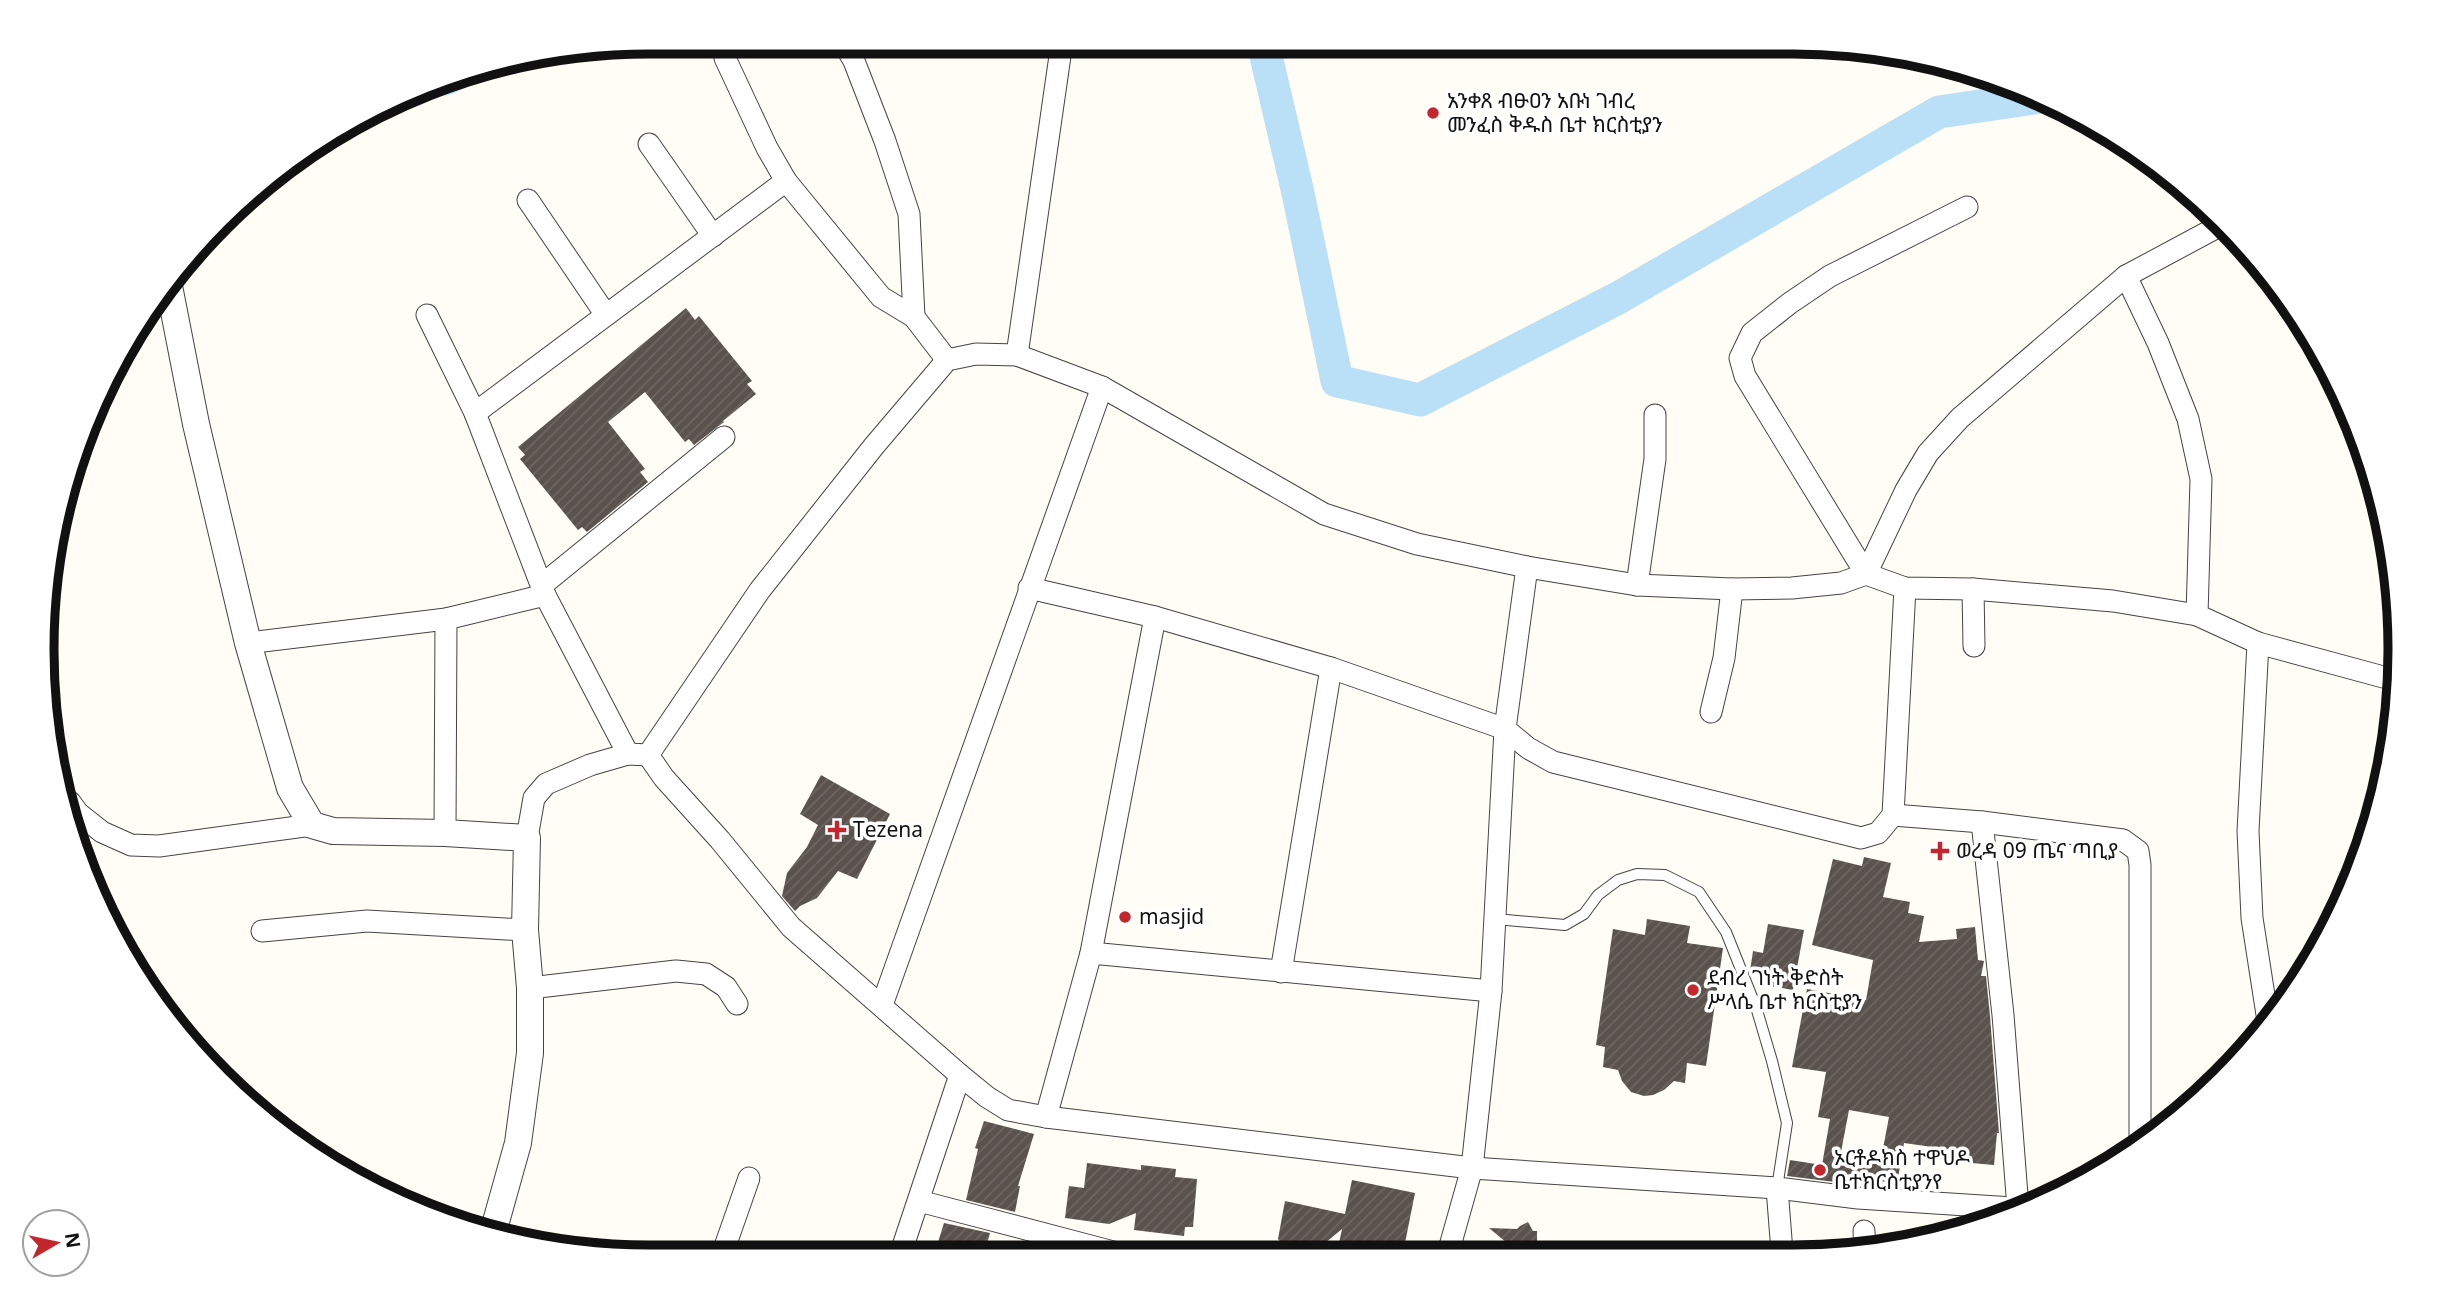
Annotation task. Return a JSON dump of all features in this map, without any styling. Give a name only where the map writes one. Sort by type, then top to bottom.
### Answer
[{"type":"street","points":[[850,54],[886,141],[909,214],[914,317]]},
{"type":"street","points":[[1017,355],[1060,54]]},
{"type":"street","points":[[725,58],[767,148],[786,181],[881,297],[914,317],[947,360]]},
{"type":"street","points":[[649,144],[713,236]]},
{"type":"street","points":[[475,413],[786,181]]},
{"type":"street","points":[[528,200],[606,315]]},
{"type":"street","points":[[1866,575],[1745,376],[1740,358],[1752,333],[1810,289],[1854,263],[1967,208]]},
{"type":"street","points":[[1866,575],[1906,490],[1928,453],[1960,418],[2126,276],[2213,229]]},
{"type":"street","points":[[2126,276],[2158,343],[2188,419],[2201,479],[2197,615]]},
{"type":"street","points":[[171,296],[196,424],[248,643],[290,788],[313,825]]},
{"type":"street","points":[[427,315],[475,413],[543,590],[638,754],[664,778],[720,840],[792,927],[960,1075],[1008,1110],[1046,1117],[1472,1168],[1777,1188],[1858,1198],[1998,1207]]},
{"type":"street","points":[[501,1225],[518,1143],[530,1053],[530,988],[525,930],[527,838],[534,798],[546,784],[590,765],[638,754],[760,590],[874,446],[947,360],[976,354],[1017,355],[1102,387],[1324,514],[1417,544],[1527,567],[1637,585],[1732,589],[1792,588],[1841,583],[1866,575],[1905,588],[1973,589],[2113,601],[2197,615],[2258,643],[2387,678]]},
{"type":"street","points":[[882,1005],[1102,387]]},
{"type":"street","points":[[1637,585],[1655,458],[1655,415]]},
{"type":"street","points":[[248,643],[446,618],[543,590],[724,437]]},
{"type":"street","points":[[1450,1245],[1472,1168],[1491,991],[1505,729],[1527,567]]},
{"type":"street","points":[[1029,588],[1154,617],[1331,668],[1505,729],[1528,748],[1553,762],[1861,838],[1878,833],[1893,816],[1905,588]]},
{"type":"street","points":[[1711,712],[1724,658],[1732,589]]},
{"type":"street","points":[[1973,589],[1974,646]]},
{"type":"street","points":[[1046,1117],[1091,953],[1154,617]]},
{"type":"street","points":[[444,833],[446,618]]},
{"type":"street","points":[[2258,643],[2248,831],[2252,918],[2267,1009]]},
{"type":"street","points":[[1282,972],[1331,668]]},
{"type":"street","points":[[77,812],[102,832],[131,845],[159,846],[313,825],[333,831],[527,838]]},
{"type":"street","points":[[1893,816],[1982,821],[2123,840],[2138,851],[2140,1132]]},
{"type":"street","points":[[1982,821],[2022,1198]]},
{"type":"street","points":[[262,931],[367,921],[525,930]]},
{"type":"street","points":[[1091,953],[1491,991]]},
{"type":"street","points":[[530,988],[676,971],[706,974],[726,987],[737,1004]]},
{"type":"street","points":[[904,1245],[960,1075]]},
{"type":"street","points":[[726,1245],[749,1178]]},
{"type":"street","points":[[1777,1188],[1781,1245]]},
{"type":"street","points":[[919,1201],[1087,1245]]},
{"type":"lane","points":[[1496,919],[1565,925],[1584,914],[1598,895],[1618,880],[1637,874],[1665,875],[1699,892],[1726,932],[1756,1007],[1772,1060],[1787,1123],[1777,1188]]},
{"type":"building","points":[[686,308],[695,320],[699,316],[752,381],[747,384],[756,394],[694,445],[689,439],[685,442],[645,392],[608,422],[645,469],[640,472],[648,482],[587,532],[582,527],[578,530],[520,459],[525,455],[518,447]]},
{"type":"building","name":"Tezena","points":[[821,775],[890,814],[857,879],[838,871],[817,898],[795,911],[782,896],[787,873],[807,847],[818,825],[800,814]]},
{"type":"building","points":[[1864,857],[1891,863],[1883,897],[1910,902],[1908,913],[1924,916],[1919,942],[1957,939],[1956,929],[1975,927],[1978,960],[1984,961],[1981,976],[1986,976],[1990,1016],[1999,1133],[1994,1165],[1960,1162],[1961,1151],[1904,1143],[1897,1184],[1837,1173],[1835,1182],[1787,1176],[1790,1160],[1822,1165],[1830,1119],[1818,1117],[1826,1072],[1792,1067],[1807,989],[1866,1000],[1873,960],[1812,945],[1833,859],[1862,866]],"holes":[[[1849,1110],[1889,1117],[1881,1159],[1841,1152]]]},
{"type":"building","points":[[1647,919],[1690,926],[1687,943],[1723,948],[1706,1066],[1687,1063],[1685,1083],[1674,1081],[1664,1090],[1644,1096],[1631,1092],[1622,1081],[1618,1070],[1603,1067],[1605,1047],[1596,1045],[1613,929],[1645,935]]},
{"type":"building","points":[[1768,924],[1804,930],[1793,990],[1759,984],[1761,974],[1750,971],[1753,951],[1763,953]]},
{"type":"building","points":[[984,1121],[1034,1134],[1018,1186],[1015,1212],[966,1200],[978,1149],[975,1148]]},
{"type":"building","points":[[1087,1163],[1141,1170],[1141,1165],[1176,1169],[1175,1177],[1197,1179],[1193,1227],[1185,1227],[1184,1236],[1134,1230],[1136,1213],[1109,1224],[1065,1218],[1069,1186],[1084,1188]]},
{"type":"building","points":[[1352,1180],[1415,1193],[1405,1245],[1339,1245],[1342,1229],[1323,1245],[1283,1245],[1278,1239],[1285,1201],[1345,1214]]},
{"type":"building","points":[[1528,1222],[1533,1231],[1537,1231],[1537,1245],[1509,1245],[1489,1228],[1517,1229]]},
{"type":"building","points":[[944,1223],[990,1233],[987,1245],[937,1245]]},
{"type":"waterway","points":[[1266,54],[1337,381],[1420,400],[1618,298],[1939,112],[2020,100]]},
{"type":"place","name":"አንቀጸ ብፁዐን አቡነ ገብረ መንፈስ ቅዱስ ቤተ ክርስቲያን","points":[[1433,113]]},
{"type":"place","name":"Tezena","points":[[837,830]]},
{"type":"place","name":"ወረዳ 09 ጤና ጣቢያ","points":[[1940,851]]},
{"type":"place","name":"masjid","points":[[1125,917]]},
{"type":"place","name":"ደብረ ገነት ቅድስት ሥላሴ ቤተ ክርስቲያን","points":[[1693,990]]},
{"type":"place","name":"ኦርቶዶክስ ተዋህዶ ቤተክርስቲያንየ","points":[[1820,1170]]}]
